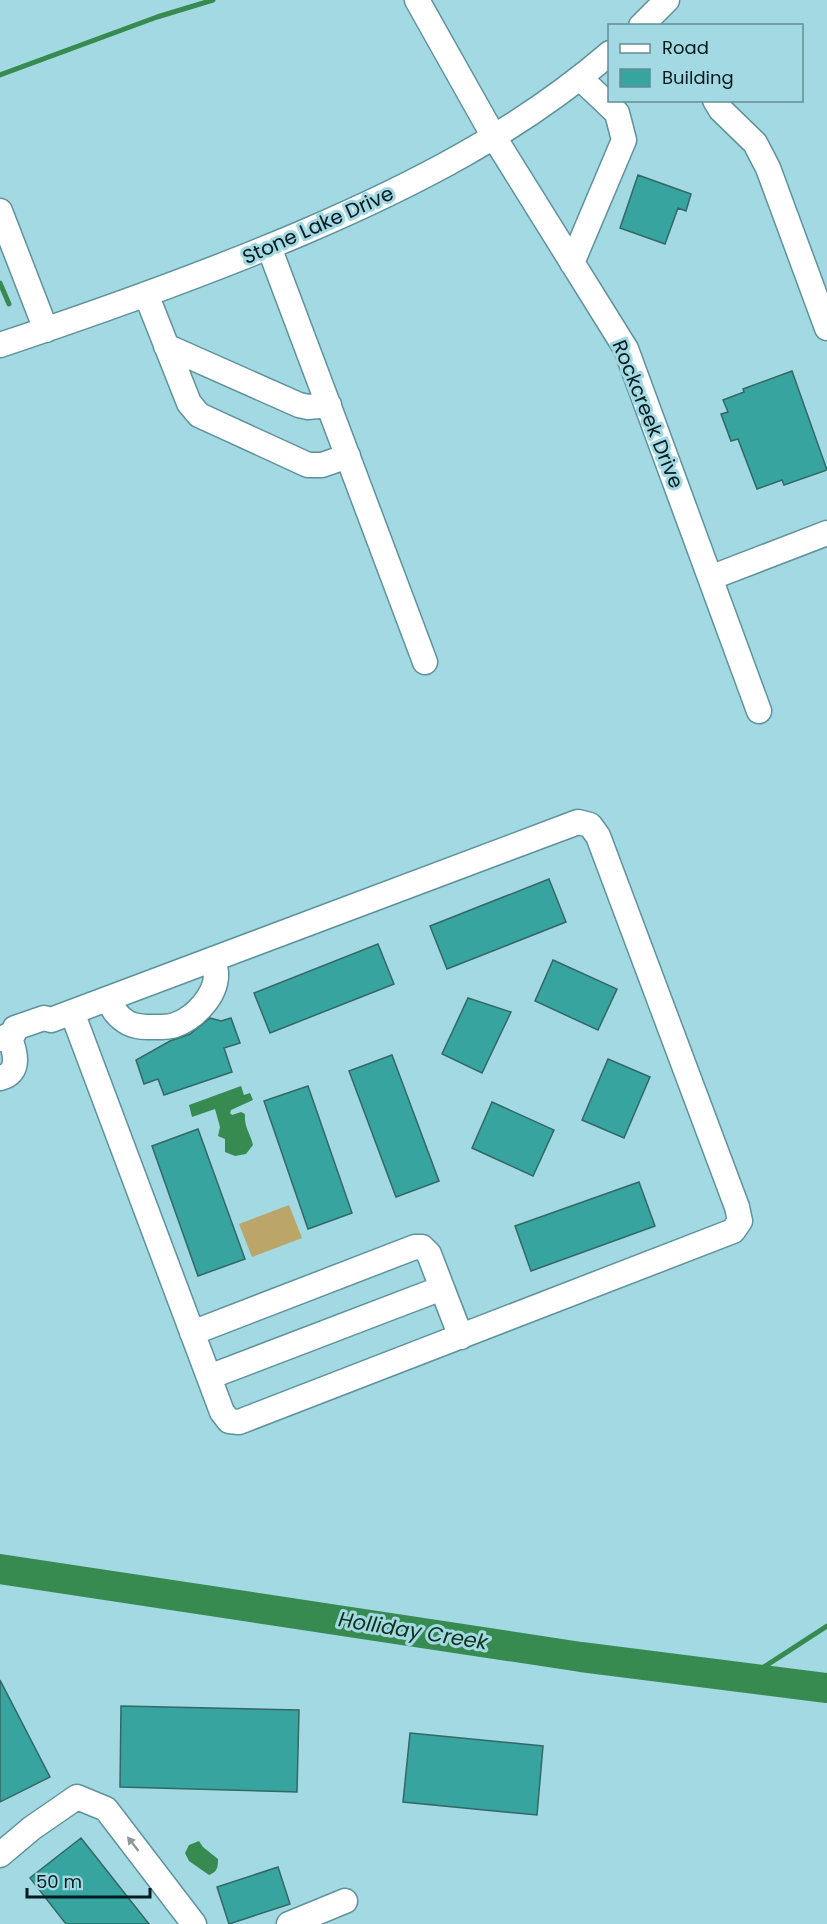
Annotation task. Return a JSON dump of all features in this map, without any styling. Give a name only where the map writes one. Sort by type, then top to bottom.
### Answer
[{"type":"street","name":"Rockcreek Drive","points":[[417,0],[494,137],[626,349],[759,711]]},
{"type":"street","points":[[643,24],[667,0]]},
{"type":"street","name":"Stone Lake Drive","points":[[0,344],[46,330],[230,263],[363,207],[449,164],[494,137],[580,78],[608,54]]},
{"type":"street","points":[[572,262],[624,140],[617,113],[580,78]]},
{"type":"street","points":[[716,102],[721,110],[755,143],[768,168],[827,328]]},
{"type":"street","points":[[0,211],[46,330]]},
{"type":"street","points":[[269,247],[425,662]]},
{"type":"street","points":[[146,294],[189,404],[199,416],[308,465],[322,465],[348,456]]},
{"type":"street","points":[[166,346],[299,405],[308,407],[329,405]]},
{"type":"street","points":[[710,578],[827,533]]},
{"type":"street","points":[[0,1078],[12,1072],[16,1061],[14,1048],[8,1036],[15,1028],[44,1018],[62,1016],[578,822],[590,825],[598,836],[737,1207],[740,1221],[733,1231],[239,1422],[229,1421],[222,1412],[62,1016]]},
{"type":"street","points":[[108,999],[114,1011],[126,1022],[141,1027],[159,1028],[175,1025],[199,1010],[215,986],[216,971],[213,959]]},
{"type":"street","points":[[192,1333],[415,1247],[422,1247],[429,1254],[461,1337]]},
{"type":"street","points":[[209,1377],[442,1287]]},
{"type":"street","points":[[0,1855],[32,1828],[78,1797],[106,1809],[194,1924]]},
{"type":"street","points":[[289,1924],[345,1901]]},
{"type":"shaded area","points":[[241,1086],[244,1095],[250,1093],[253,1100],[231,1110],[230,1113],[232,1115],[241,1112],[245,1114],[246,1127],[253,1145],[246,1154],[235,1156],[225,1152],[225,1139],[218,1136],[220,1127],[215,1109],[192,1117],[189,1105]]},
{"type":"shaded area","points":[[289,1205],[302,1238],[252,1257],[239,1224]]},
{"type":"shaded area","points":[[199,1841],[218,1859],[214,1873],[209,1875],[189,1861],[185,1853],[189,1845]]},
{"type":"building","points":[[638,175],[691,194],[686,211],[678,208],[665,244],[620,228]]},
{"type":"building","points":[[792,371],[827,470],[784,485],[782,480],[757,489],[738,439],[731,441],[721,414],[728,412],[723,400],[744,392],[743,389]]},
{"type":"building","points":[[549,879],[566,922],[447,969],[430,926]]},
{"type":"building","points":[[378,944],[394,984],[270,1033],[254,993]]},
{"type":"building","points":[[553,960],[617,989],[598,1030],[535,1001]]},
{"type":"building","points":[[468,998],[511,1012],[482,1073],[442,1054]]},
{"type":"building","points":[[210,1018],[221,1021],[231,1018],[240,1043],[224,1048],[232,1072],[164,1095],[158,1079],[144,1084],[136,1060],[170,1041],[190,1034]]},
{"type":"building","points":[[392,1055],[439,1181],[396,1197],[349,1071]]},
{"type":"building","points":[[608,1059],[650,1077],[624,1138],[582,1120]]},
{"type":"building","points":[[308,1086],[352,1213],[308,1229],[264,1101]]},
{"type":"building","points":[[492,1102],[554,1130],[533,1176],[472,1148]]},
{"type":"building","points":[[198,1129],[245,1259],[198,1276],[152,1146]]},
{"type":"building","points":[[639,1182],[655,1226],[531,1271],[515,1226]]},
{"type":"building","points":[[0,1680],[50,1777],[0,1802]]},
{"type":"building","points":[[121,1706],[299,1710],[297,1792],[120,1787]]},
{"type":"building","points":[[410,1733],[543,1746],[537,1815],[403,1802]]},
{"type":"building","points":[[81,1838],[149,1924],[66,1924],[30,1878]]},
{"type":"building","points":[[278,1867],[290,1904],[229,1924],[217,1887]]},
{"type":"waterway","points":[[0,75],[157,17],[213,0]]},
{"type":"waterway","points":[[0,283],[9,304]]},
{"type":"waterway","name":"Holliday Creek","points":[[0,1569],[581,1657],[827,1688]]},
{"type":"waterway","points":[[747,1678],[827,1626]]}]
